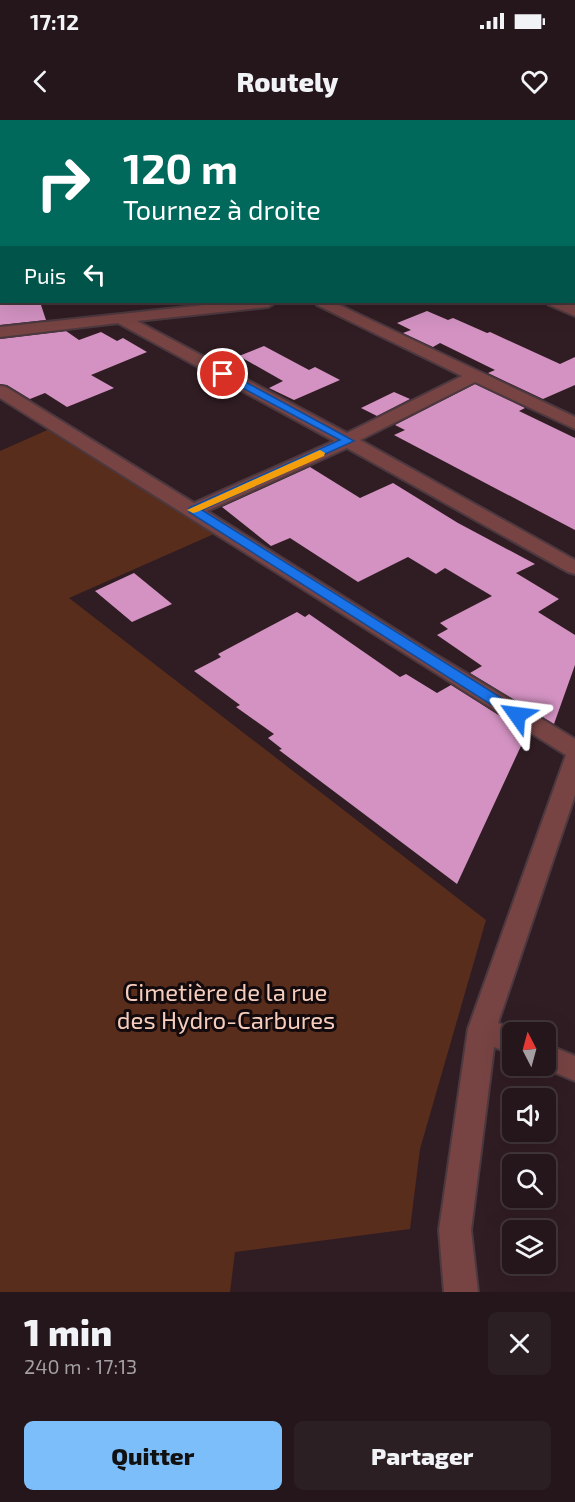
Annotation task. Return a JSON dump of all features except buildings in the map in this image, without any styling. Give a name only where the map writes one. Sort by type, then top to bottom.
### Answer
[{"type":"street","points":[[0,332],[259,303]]},
{"type":"street","points":[[324,303],[575,424]]},
{"type":"street","points":[[556,303],[575,311]]},
{"type":"street","points":[[119,318],[348,441],[575,568]]},
{"type":"street","points":[[193,510],[348,441],[359,433],[475,376]]},
{"type":"street","points":[[0,391],[575,750]]},
{"type":"street","points":[[461,1292],[454,1230],[482,1029],[575,760]]},
{"type":"street","points":[[482,1029],[502,1037]]},
{"type":"street","points":[[556,1060],[575,1069]]},
{"type":"green space","name":"Cimetière de la rue des Hydro-Carbures","points":[[52,428],[214,534],[69,598],[486,920],[420,1149],[410,1229],[235,1252],[230,1292],[0,1292],[0,451]]},
{"type":"slow traffic","points":[[193,510],[320,453]]},
{"type":"route","points":[[223,374],[348,441],[193,510],[517,715]]}]
